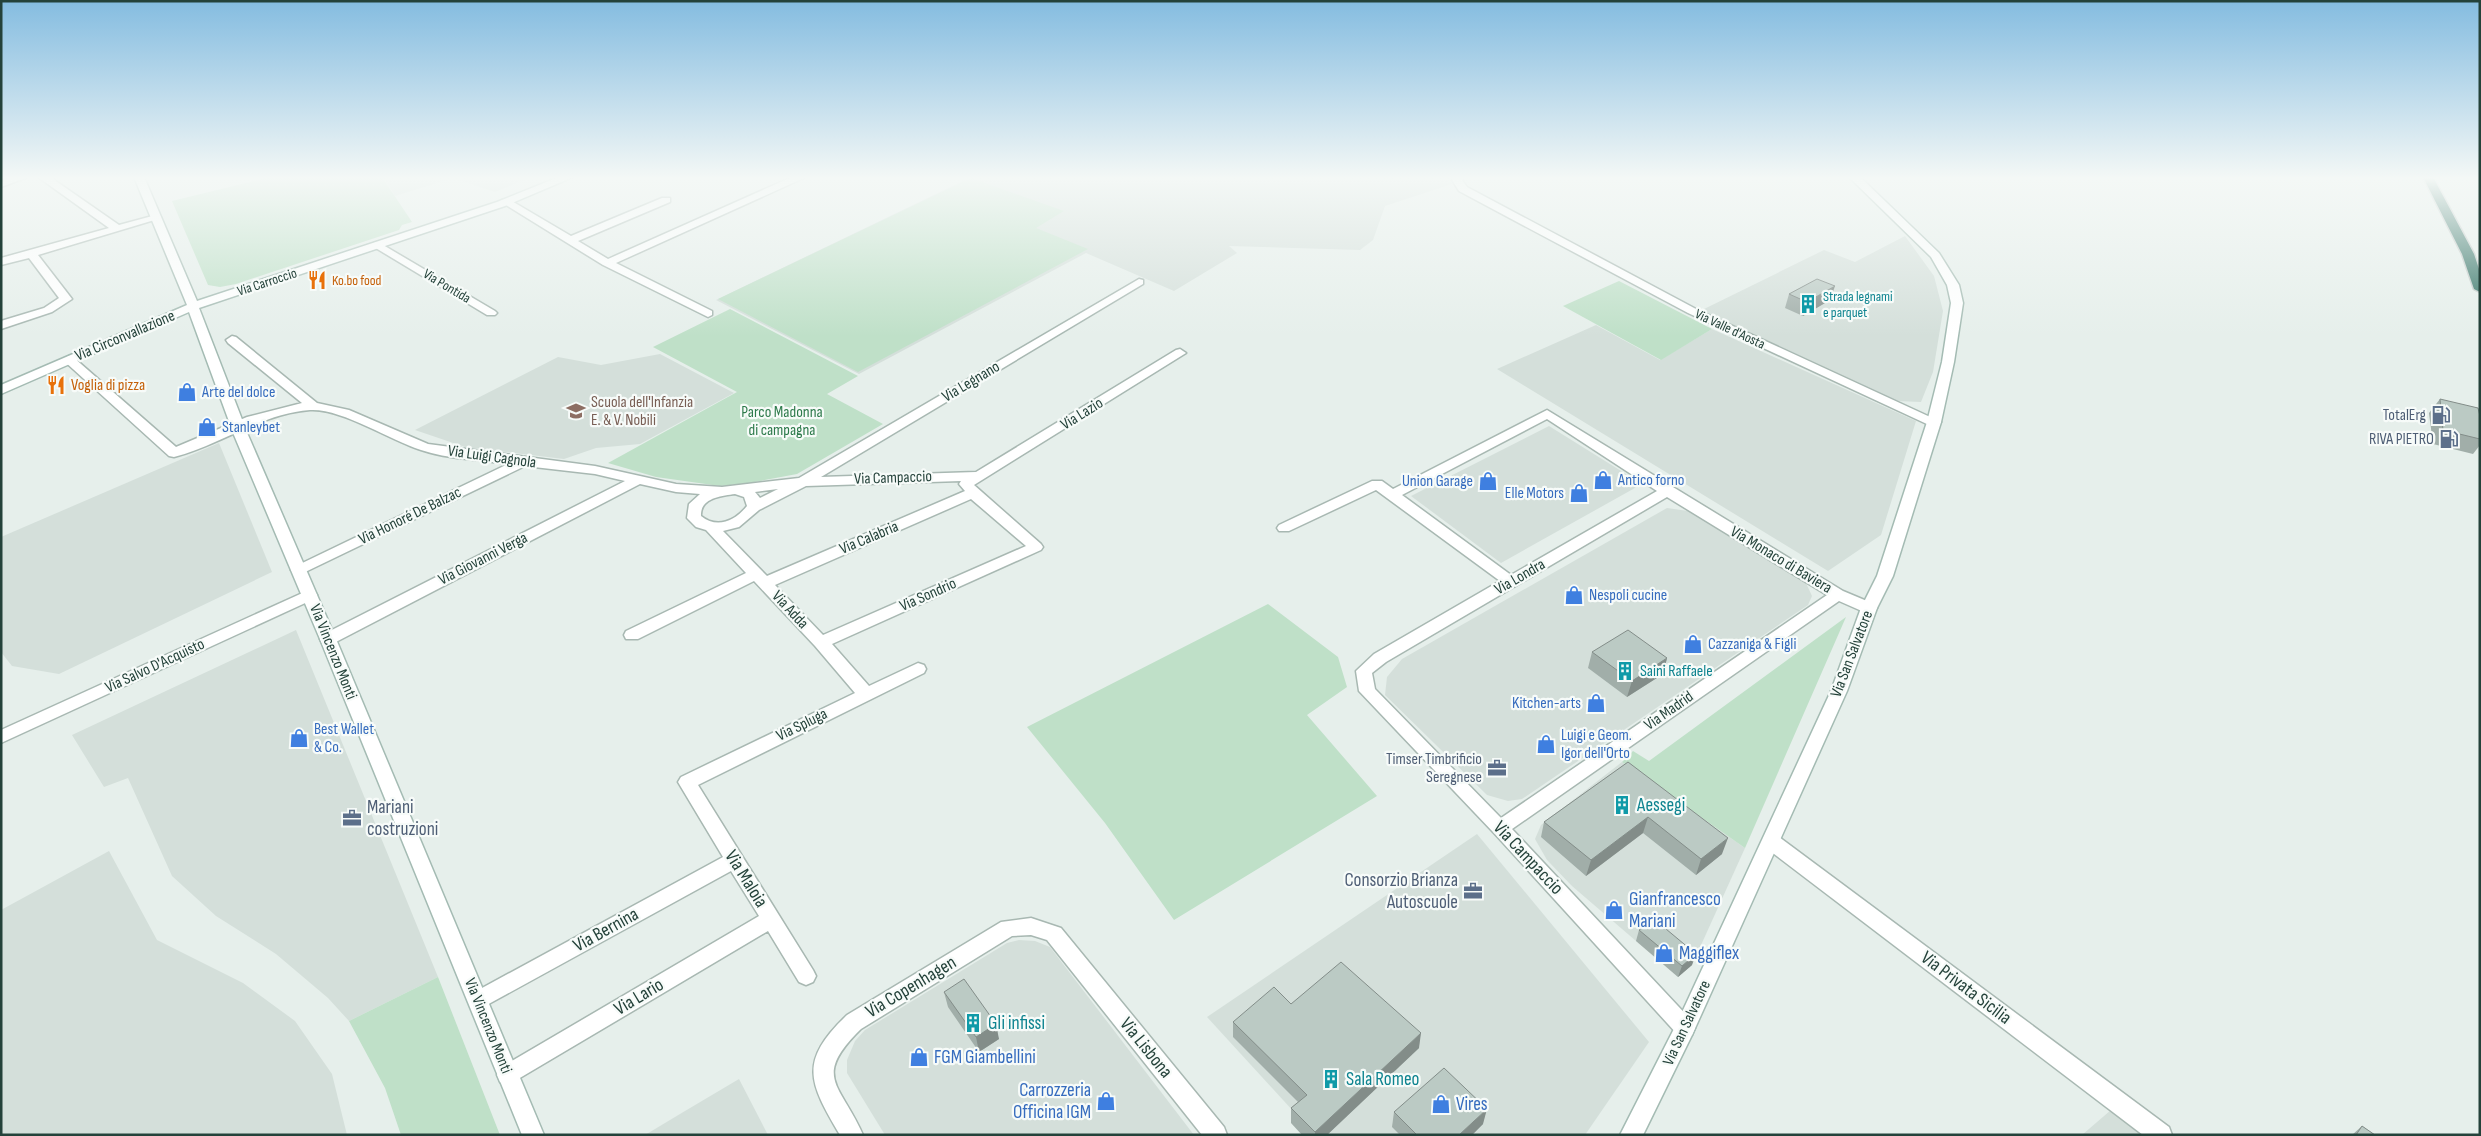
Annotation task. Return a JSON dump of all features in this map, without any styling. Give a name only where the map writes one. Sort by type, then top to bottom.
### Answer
[{"type":"highway","points":[[2456,230],[2468,254],[2480,289]]},
{"type":"street","points":[[1,262],[109,230]]},
{"type":"street","name":"Via Vincenzo Monti","points":[[161,230],[193,306],[238,427],[328,639],[533,1135]]},
{"type":"street","name":"Via Carroccio","points":[[193,306],[423,230]]},
{"type":"street","points":[[552,230],[607,263],[708,313]]},
{"type":"street","points":[[570,241],[596,230]]},
{"type":"street","points":[[607,263],[681,230]]},
{"type":"street","name":"Via Valle d'Aosta","points":[[1539,230],[1692,311],[1934,422]]},
{"type":"street","name":"Via San Salvatore","points":[[1631,1135],[1685,1028],[1772,842],[1839,691],[1869,608],[1884,576],[1934,422],[1948,362],[1957,303],[1953,285],[1935,255],[1909,230]]},
{"type":"street","name":"Via Pontida","points":[[378,245],[491,313]]},
{"type":"street","points":[[1,325],[48,310],[66,300],[31,253]]},
{"type":"street","name":"Via Legnano","points":[[803,482],[1139,282]]},
{"type":"street","name":"Via Circonvallazione","points":[[1,390],[193,306]]},
{"type":"street","name":"Via Luigi Cagnola","points":[[232,340],[313,406]]},
{"type":"street","name":"Via Lazio","points":[[973,493],[966,484],[972,479],[984,476],[1180,353]]},
{"type":"street","name":"Via Luigi Cagnola","points":[[69,360],[174,453],[289,409],[313,406],[344,413],[426,447],[522,462],[595,470],[676,488],[719,491]]},
{"type":"street","points":[[1392,495],[1547,414],[1667,491]]},
{"type":"street","name":"Via Honoré De Balzac","points":[[299,570],[522,462]]},
{"type":"street","name":"Via Campaccio","points":[[735,490],[803,482],[984,476]]},
{"type":"street","name":"Via Giovanni Verga","points":[[328,639],[638,480]]},
{"type":"street","name":"Via Campaccio","points":[[754,507],[803,482]]},
{"type":"street","points":[[1284,528],[1377,484],[1511,582]]},
{"type":"street","points":[[676,488],[698,523],[712,528],[727,526],[743,520],[754,507],[754,500],[751,495],[735,490],[719,491],[701,500],[693,513]]},
{"type":"street","name":"Via Monaco di Baviera","points":[[1667,491],[1838,595],[1869,608]]},
{"type":"street","name":"Via Londra","points":[[1367,691],[1364,671],[1380,658],[1667,491]]},
{"type":"street","name":"Via Sondrio","points":[[821,642],[1036,547],[973,493]]},
{"type":"street","name":"Via Calabria","points":[[632,635],[760,578],[973,493]]},
{"type":"street","name":"Via Adda","points":[[712,528],[821,642],[865,693]]},
{"type":"street","name":"Via Salvo D'Acquisto","points":[[1,737],[309,595]]},
{"type":"street","name":"Via Madrid","points":[[1500,828],[1838,595]]},
{"type":"street","name":"Via Spluga","points":[[686,782],[865,693],[918,669]]},
{"type":"street","name":"Via Campaccio","points":[[1367,691],[1500,828],[1685,1028]]},
{"type":"street","name":"Via Maloia","points":[[686,782],[806,976]]},
{"type":"street","name":"Via Privata Sicilia","points":[[1772,842],[2160,1135]]},
{"type":"street","name":"Via Bernina","points":[[478,1000],[734,860]]},
{"type":"street","name":"Via Lario","points":[[508,1075],[771,919]]},
{"type":"street","name":"Via Copenhagen","points":[[852,1135],[826,1090],[822,1073],[826,1054],[837,1037],[854,1022],[1008,928],[1038,926],[1054,934],[1077,962]]},
{"type":"street","name":"Via Lisbona","points":[[1077,962],[1216,1135]]},
{"type":"shaded area","points":[[861,230],[1377,230],[1373,240],[1360,250],[1229,246],[1237,253],[1174,291],[1086,253],[859,374],[716,300]]},
{"type":"shaded area","points":[[1905,236],[1934,276],[1943,311],[1933,372],[1921,402],[1897,401],[1702,310],[1824,250],[1855,262]]},
{"type":"shaded area","points":[[1596,325],[1660,360],[1712,329],[1916,421],[1881,535],[1828,571],[1497,369]]},
{"type":"shaded area","name":"Scuola dell'Infanzia E. & V. Nobili","points":[[660,354],[734,393],[640,444],[596,448],[564,459],[465,447],[415,430],[558,357],[601,365]]},
{"type":"shaded area","points":[[1549,426],[1642,484],[1501,563],[1411,496]]},
{"type":"shaded area","points":[[219,443],[272,572],[59,674],[12,666],[1,652],[1,537]]},
{"type":"shaded area","points":[[1667,508],[1695,512],[1806,583],[1812,596],[1808,605],[1522,799],[1508,801],[1487,795],[1385,695],[1387,677],[1402,659]]},
{"type":"shaded area","points":[[296,630],[438,977],[349,1021],[328,998],[276,954],[216,916],[172,876],[128,778],[104,787],[72,735]]},
{"type":"shaded area","points":[[1622,762],[1745,848],[1692,965],[1678,977],[1572,886],[1547,860],[1535,839],[1541,825]]},
{"type":"shaded area","points":[[1477,834],[1649,1042],[1585,1135],[1315,1135],[1207,1017]]},
{"type":"shaded area","points":[[109,851],[157,940],[243,983],[295,1021],[332,1074],[347,1135],[1,1135],[1,910]]},
{"type":"shaded area","points":[[1019,940],[1035,941],[1050,947],[1194,1135],[885,1135],[847,1073],[847,1060],[855,1041],[865,1030],[1007,943]]},
{"type":"shaded area","points":[[739,1079],[768,1135],[645,1135],[685,1111]]},
{"type":"shaded area","points":[[2111,1110],[2144,1135],[2082,1135]]},
{"type":"green space","points":[[184,230],[399,230],[236,284],[220,287],[208,285]]},
{"type":"green space","points":[[862,230],[1041,230],[1088,249],[858,372],[718,299]]},
{"type":"green space","points":[[1619,281],[1712,329],[1661,360],[1563,306]]},
{"type":"green space","name":"Parco Madonna di campagna","points":[[730,309],[858,376],[827,394],[883,424],[797,474],[749,483],[720,486],[656,477],[608,463],[737,392],[653,347]]},
{"type":"green space","points":[[1268,604],[1338,657],[1347,687],[1307,715],[1377,796],[1174,920],[1105,823],[1027,727]]},
{"type":"green space","points":[[1846,617],[1745,848],[1622,762],[1633,751],[1649,761]]},
{"type":"green space","points":[[438,977],[500,1135],[401,1135],[385,1088],[349,1021]]},
{"type":"building","points":[[1817,279],[1835,286],[1807,302],[1789,294]]},
{"type":"building","points":[[2440,399],[2478,408],[2480,439],[2443,430]]},
{"type":"building","points":[[1628,630],[1667,658],[1632,681],[1592,652]]},
{"type":"building","name":"Aessegi","points":[[1628,762],[1728,838],[1701,859],[1648,817],[1591,860],[1544,822]]},
{"type":"building","points":[[1654,919],[1696,954],[1682,966],[1639,930]]},
{"type":"building","name":"Sala Romeo","points":[[1341,962],[1421,1033],[1315,1132],[1291,1108],[1307,1095],[1233,1022],[1274,987],[1291,1004]]},
{"type":"building","points":[[964,979],[996,1024],[976,1037],[944,992]]},
{"type":"building","name":"Vires","points":[[1444,1068],[1487,1109],[1459,1135],[1417,1135],[1394,1112]]},
{"type":"building","points":[[2362,1126],[2375,1135],[2356,1135]]},
{"type":"place","name":"Ko.bo food","points":[[317,280]]},
{"type":"place","name":"Strada legnami e parquet","points":[[1808,304]]},
{"type":"place","name":"Voglia di pizza","points":[[56,385]]},
{"type":"place","name":"Arte del dolce","points":[[187,392]]},
{"type":"place","name":"Scuola dell'Infanzia E. & V. Nobili","points":[[576,411]]},
{"type":"place","name":"TotalErg","points":[[2441,415]]},
{"type":"place","name":"Stanleybet","points":[[207,427]]},
{"type":"place","name":"RIVA PIETRO","points":[[2449,439]]},
{"type":"place","name":"Antico forno","points":[[1603,480]]},
{"type":"place","name":"Union Garage","points":[[1488,481]]},
{"type":"place","name":"Elle Motors","points":[[1579,493]]},
{"type":"place","name":"Nespoli cucine","points":[[1574,595]]},
{"type":"place","name":"Cazzaniga & Figli","points":[[1693,644]]},
{"type":"place","name":"Saini Raffaele","points":[[1625,671]]},
{"type":"place","name":"Kitchen-arts","points":[[1596,703]]},
{"type":"place","name":"Best Wallet & Co.","points":[[299,738]]},
{"type":"place","name":"Luigi e Geom. Igor dell'Orto","points":[[1546,744]]},
{"type":"place","name":"Timser Timbrificio Seregnese","points":[[1497,768]]},
{"type":"place","name":"Aessegi","points":[[1622,805]]},
{"type":"place","name":"Mariani costruzioni","points":[[352,818]]},
{"type":"place","name":"Consorzio Brianza Autoscuole","points":[[1473,891]]},
{"type":"place","name":"Gianfrancesco Mariani","points":[[1614,910]]},
{"type":"place","name":"Maggiflex","points":[[1664,953]]},
{"type":"place","name":"Gli infissi","points":[[973,1023]]},
{"type":"place","name":"FGM Giambellini","points":[[919,1057]]},
{"type":"place","name":"Sala Romeo","points":[[1331,1079]]},
{"type":"place","name":"Carrozzeria Officina IGM","points":[[1106,1101]]},
{"type":"place","name":"Vires","points":[[1441,1104]]}]
